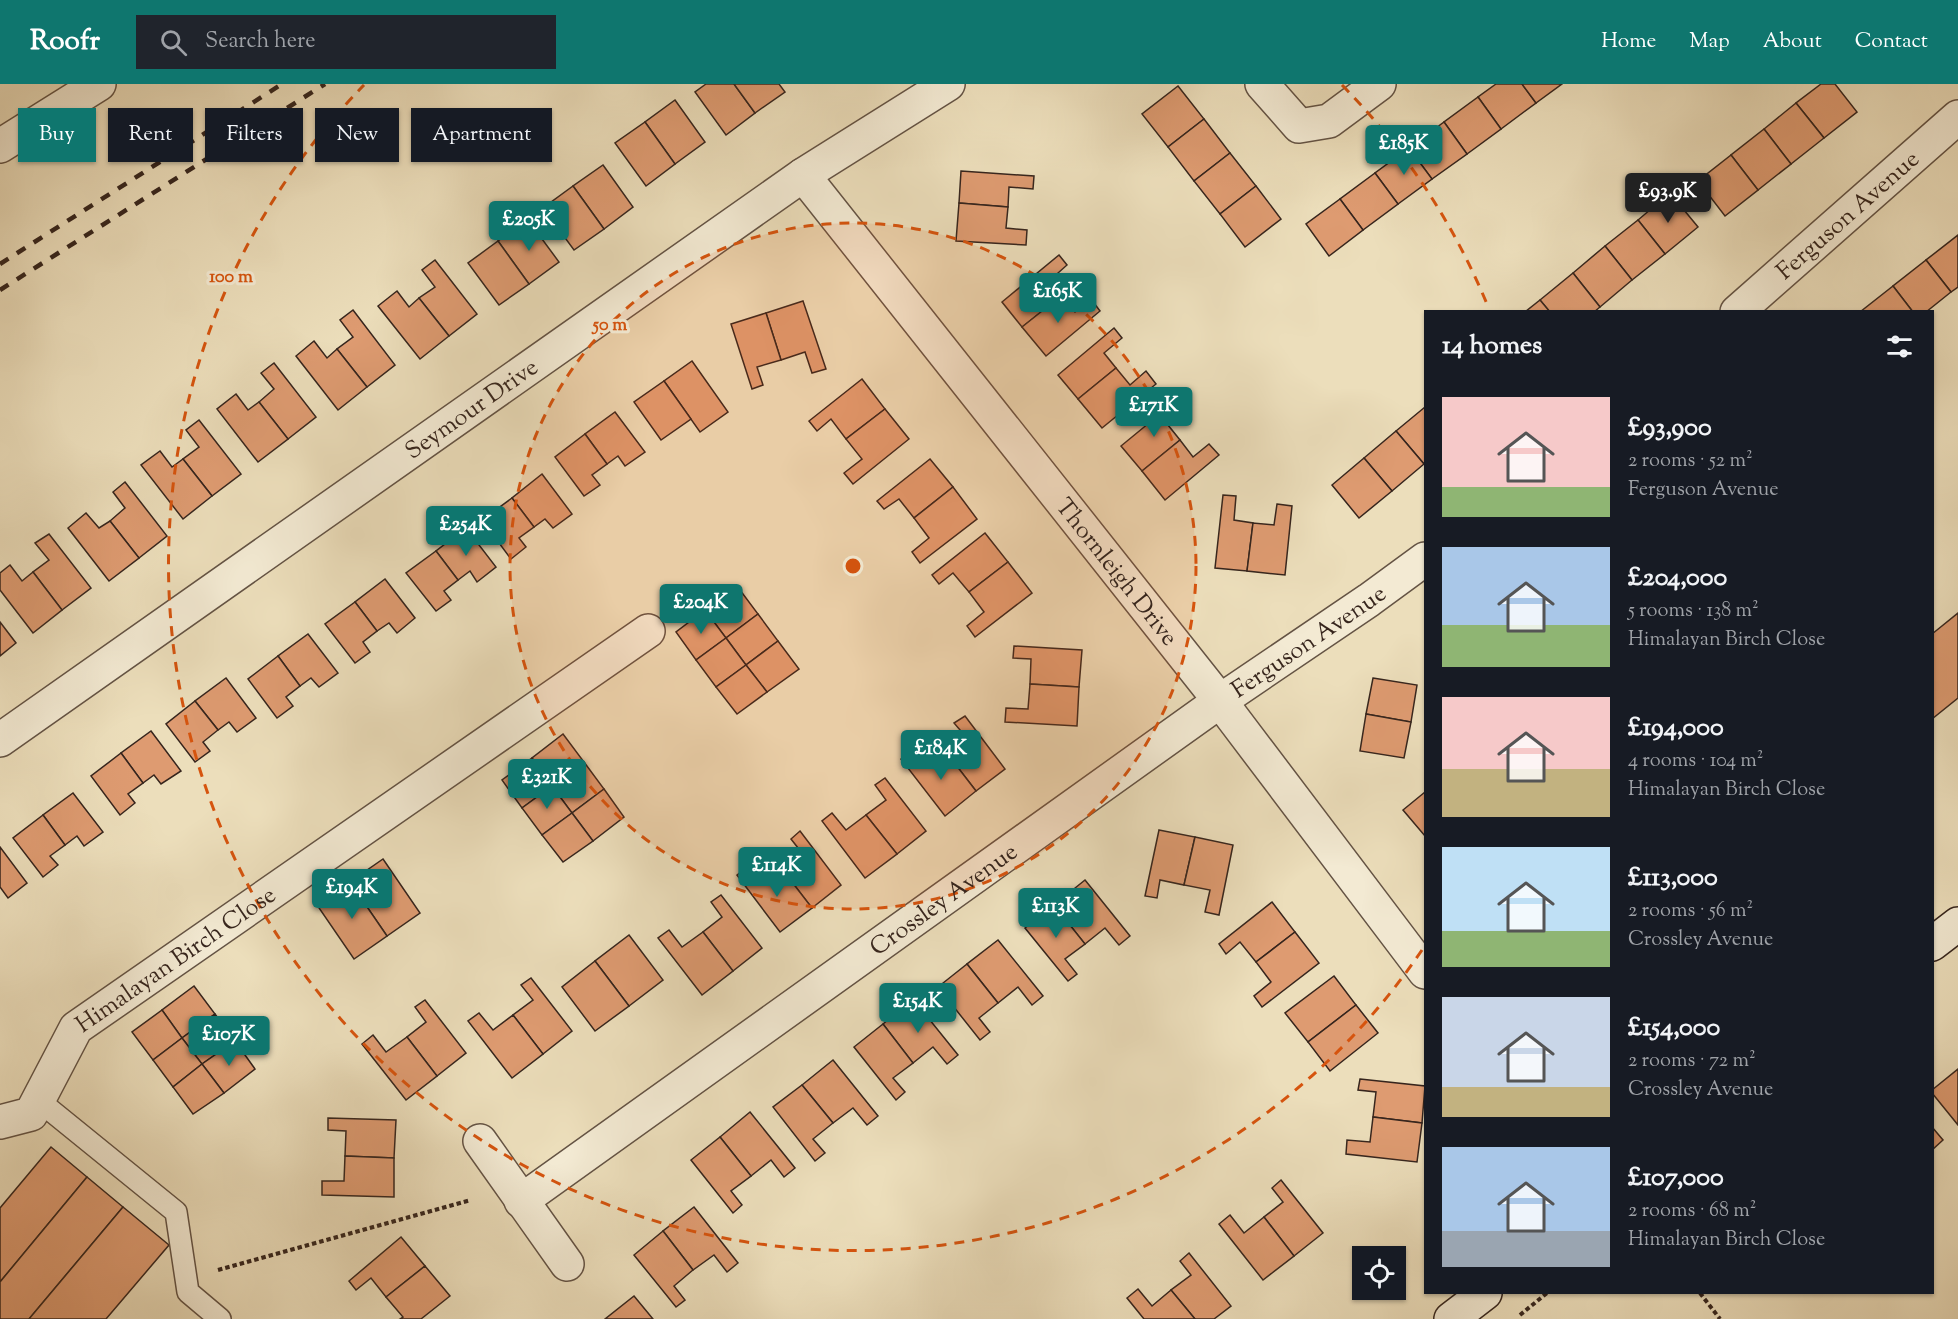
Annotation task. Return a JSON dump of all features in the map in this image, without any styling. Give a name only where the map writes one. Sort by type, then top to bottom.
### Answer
[{"type":"street","points":[[0,146],[99,84]]},
{"type":"street","name":"Seymour Drive","points":[[0,740],[803,175],[948,84]]},
{"type":"street","points":[[1262,84],[1299,126],[1329,121],[1379,84]]},
{"type":"street","name":"Ferguson Avenue","points":[[1739,310],[1958,117]]},
{"type":"street","name":"Thornleigh Drive","points":[[803,175],[1220,701],[1424,971]]},
{"type":"street","name":"Ferguson Avenue","points":[[1220,701],[1424,560]]},
{"type":"street","name":"Himalayan Birch Close","points":[[0,1122],[31,1114],[76,1028],[648,631]]},
{"type":"street","name":"Crossley Avenue","points":[[517,1195],[1220,701]]},
{"type":"street","points":[[1934,942],[1958,924]]},
{"type":"street","points":[[480,1141],[567,1264]]},
{"type":"street","points":[[1451,1319],[1484,1294]]},
{"type":"lane","points":[[38,1100],[176,1212],[188,1292],[220,1319]]},
{"type":"path","points":[[186,1279],[517,1195]]},
{"type":"path","points":[[1515,1319],[1546,1294]]},
{"type":"path","points":[[1701,1294],[1720,1319]]},
{"type":"building","points":[[706,84],[734,84],[755,113],[726,135],[695,92]]},
{"type":"building","points":[[734,84],[779,84],[785,92],[755,113]]},
{"type":"building","points":[[1496,84],[1522,84],[1536,103],[1501,129],[1478,97]]},
{"type":"building","points":[[1522,84],[1562,84],[1536,103]]},
{"type":"building","points":[[1821,84],[1835,84],[1857,112],[1824,138],[1796,103]]},
{"type":"building","points":[[1178,86],[1204,119],[1168,147],[1142,114]]},
{"type":"building","points":[[1478,97],[1501,129],[1467,154],[1444,122]]},
{"type":"building","points":[[675,100],[705,142],[675,164],[645,122]]},
{"type":"building","points":[[1796,103],[1824,138],[1791,164],[1764,129]]},
{"type":"building","points":[[1204,119],[1230,153],[1194,181],[1168,147]]},
{"type":"building","points":[[645,122],[675,164],[646,186],[615,143]]},
{"type":"building","points":[[1444,122],[1467,154],[1432,179],[1409,148]]},
{"type":"building","points":[[1764,129],[1791,164],[1758,190],[1731,155]]},
{"type":"building","points":[[1409,148],[1432,179],[1398,204],[1375,173]]},
{"type":"building","points":[[1230,153],[1256,186],[1220,214],[1194,181]]},
{"type":"building","points":[[1731,155],[1758,190],[1725,216],[1698,181]]},
{"type":"building","points":[[603,165],[633,207],[604,229],[573,186]]},
{"type":"building","points":[[961,171],[1034,176],[1033,189],[1009,187],[1008,207],[959,203]]},
{"type":"building","points":[[1375,173],[1398,204],[1363,230],[1340,199]]},
{"type":"building","points":[[573,186],[604,229],[574,250],[543,208]]},
{"type":"building","points":[[1256,186],[1281,219],[1245,247],[1220,214]]},
{"type":"building","points":[[1670,193],[1698,227],[1665,254],[1638,220]]},
{"type":"building","points":[[1340,199],[1363,230],[1329,256],[1306,224]]},
{"type":"building","points":[[959,203],[1008,207],[1006,228],[1027,230],[1026,245],[956,241]]},
{"type":"building","points":[[528,220],[559,262],[529,284],[498,241]]},
{"type":"building","points":[[1638,220],[1665,254],[1632,280],[1605,246]]},
{"type":"building","points":[[1958,235],[1958,287],[1951,292],[1926,260]]},
{"type":"building","points":[[498,241],[529,284],[499,305],[468,263]]},
{"type":"building","points":[[1605,246],[1632,280],[1600,307],[1573,273]]},
{"type":"building","points":[[1059,255],[1067,265],[1049,281],[1061,296],[1022,327],[1002,302]]},
{"type":"building","points":[[435,260],[477,314],[449,336],[419,298],[435,287],[422,270]]},
{"type":"building","points":[[1926,260],[1951,292],[1928,310],[1911,310],[1893,286]]},
{"type":"building","points":[[1573,273],[1600,307],[1596,310],[1548,310],[1540,300]]},
{"type":"building","points":[[1893,286],[1911,310],[1863,310]]},
{"type":"building","points":[[397,291],[409,307],[419,298],[449,336],[420,359],[378,306]]},
{"type":"building","points":[[1061,296],[1075,312],[1091,299],[1100,311],[1046,356],[1022,327]]},
{"type":"building","points":[[1540,300],[1548,310],[1528,310]]},
{"type":"building","points":[[803,301],[826,369],[812,373],[805,352],[781,360],[766,313]]},
{"type":"building","points":[[353,310],[395,365],[367,387],[337,349],[353,337],[340,320]]},
{"type":"building","points":[[766,313],[781,360],[757,367],[763,385],[752,389],[731,324]]},
{"type":"building","points":[[1114,328],[1122,338],[1104,353],[1116,368],[1078,399],[1058,375]]},
{"type":"building","points":[[314,341],[327,358],[337,349],[367,387],[338,410],[296,356]]},
{"type":"building","points":[[692,361],[728,412],[700,432],[664,381]]},
{"type":"building","points":[[274,363],[316,417],[288,439],[259,402],[274,389],[261,373]]},
{"type":"building","points":[[1116,368],[1130,385],[1146,371],[1156,384],[1102,428],[1078,399]]},
{"type":"building","points":[[862,379],[885,409],[846,439],[831,419],[817,431],[809,421]]},
{"type":"building","points":[[664,381],[691,419],[661,440],[634,402]]},
{"type":"building","points":[[236,394],[248,410],[259,402],[288,439],[258,462],[217,409]]},
{"type":"building","points":[[1177,400],[1186,410],[1168,425],[1180,440],[1142,471],[1121,446]]},
{"type":"building","points":[[1424,408],[1424,464],[1396,431]]},
{"type":"building","points":[[885,409],[909,439],[853,484],[844,473],[862,459],[846,439]]},
{"type":"building","points":[[615,412],[645,452],[625,466],[618,456],[607,464],[585,434]]},
{"type":"building","points":[[199,420],[241,474],[212,496],[183,459],[199,447],[186,430]]},
{"type":"building","points":[[1396,431],[1424,464],[1392,491],[1364,458]]},
{"type":"building","points":[[585,434],[607,464],[592,475],[600,485],[584,496],[555,457]]},
{"type":"building","points":[[1180,440],[1193,457],[1209,444],[1219,455],[1165,500],[1142,471]]},
{"type":"building","points":[[160,451],[172,467],[183,459],[212,496],[183,519],[141,465]]},
{"type":"building","points":[[1364,458],[1392,491],[1359,518],[1332,485]]},
{"type":"building","points":[[930,459],[953,487],[914,518],[899,499],[884,509],[877,501]]},
{"type":"building","points":[[542,474],[572,514],[553,528],[545,519],[534,527],[512,498]]},
{"type":"building","points":[[125,482],[167,536],[139,558],[110,521],[125,508],[113,492]]},
{"type":"building","points":[[953,487],[977,519],[920,563],[912,552],[929,538],[914,518]]},
{"type":"building","points":[[1223,495],[1236,496],[1234,520],[1253,523],[1247,571],[1215,568]]},
{"type":"building","points":[[512,498],[534,527],[519,538],[526,547],[511,559],[482,520]]},
{"type":"building","points":[[1277,504],[1292,506],[1285,575],[1247,571],[1253,523],[1274,525]]},
{"type":"building","points":[[86,513],[99,528],[110,521],[139,558],[109,581],[68,528]]},
{"type":"building","points":[[466,528],[496,567],[477,582],[470,571],[458,580],[436,551]]},
{"type":"building","points":[[985,533],[1008,562],[969,592],[953,573],[939,584],[932,575]]},
{"type":"building","points":[[49,534],[91,588],[62,610],[33,572],[49,560],[35,543]]},
{"type":"building","points":[[436,551],[458,580],[444,591],[451,600],[436,611],[406,573]]},
{"type":"building","points":[[1008,562],[1032,593],[975,637],[967,626],[984,612],[969,592]]},
{"type":"building","points":[[10,565],[22,581],[33,572],[62,610],[33,633],[0,590],[0,573]]},
{"type":"building","points":[[385,579],[415,618],[397,633],[389,623],[377,631],[355,602]]},
{"type":"building","points":[[737,586],[758,614],[726,638],[705,610]]},
{"type":"building","points":[[355,602],[377,631],[363,642],[370,652],[355,663],[325,624]]},
{"type":"building","points":[[705,610],[726,638],[696,660],[676,632]]},
{"type":"building","points":[[1958,613],[1958,698],[1934,717],[1934,632]]},
{"type":"building","points":[[758,614],[778,641],[746,665],[726,638]]},
{"type":"building","points":[[0,622],[16,643],[0,656]]},
{"type":"building","points":[[308,634],[338,673],[319,687],[311,678],[300,686],[278,656]]},
{"type":"building","points":[[726,638],[746,665],[716,687],[696,660]]},
{"type":"building","points":[[778,641],[799,669],[767,692],[746,665]]},
{"type":"building","points":[[1014,646],[1082,650],[1079,687],[1030,684],[1031,659],[1013,658]]},
{"type":"building","points":[[278,656],[300,686],[286,697],[293,706],[277,718],[248,679]]},
{"type":"building","points":[[746,665],[767,692],[737,714],[716,687]]},
{"type":"building","points":[[226,678],[256,718],[237,732],[229,722],[218,730],[195,701]]},
{"type":"building","points":[[1373,678],[1417,685],[1411,722],[1366,714]]},
{"type":"building","points":[[1030,684],[1079,687],[1077,726],[1005,722],[1006,708],[1028,709]]},
{"type":"building","points":[[195,701],[218,730],[203,742],[210,751],[195,762],[166,724]]},
{"type":"building","points":[[1366,714],[1411,722],[1404,758],[1360,751]]},
{"type":"building","points":[[965,716],[1005,769],[976,791],[946,752],[966,737],[954,723]]},
{"type":"building","points":[[151,731],[181,771],[161,784],[154,775],[143,783],[121,753]]},
{"type":"building","points":[[563,734],[584,762],[552,786],[532,758]]},
{"type":"building","points":[[912,750],[926,768],[946,752],[976,791],[945,816],[901,759]]},
{"type":"building","points":[[121,753],[143,783],[128,794],[135,803],[120,815],[91,776]]},
{"type":"building","points":[[532,758],[552,786],[522,808],[502,780]]},
{"type":"building","points":[[584,762],[604,789],[572,813],[552,786]]},
{"type":"building","points":[[885,778],[926,831],[897,854],[866,815],[886,800],[875,785]]},
{"type":"building","points":[[552,786],[572,813],[542,835],[522,808]]},
{"type":"building","points":[[604,789],[624,817],[593,841],[572,813]]},
{"type":"building","points":[[73,793],[103,832],[84,846],[77,836],[65,845],[43,815]]},
{"type":"building","points":[[1424,793],[1424,835],[1403,810]]},
{"type":"building","points":[[572,813],[593,841],[563,862],[542,835]]},
{"type":"building","points":[[832,813],[846,830],[866,815],[897,854],[865,878],[822,821]]},
{"type":"building","points":[[43,815],[65,845],[50,856],[58,865],[43,877],[13,838]]},
{"type":"building","points":[[1159,830],[1195,837],[1184,885],[1160,880],[1157,898],[1145,896]]},
{"type":"building","points":[[800,831],[841,885],[812,908],[782,869],[802,853],[791,839]]},
{"type":"building","points":[[1195,837],[1233,845],[1219,915],[1205,912],[1210,890],[1184,885]]},
{"type":"building","points":[[0,847],[27,883],[8,898],[0,887]]},
{"type":"building","points":[[383,859],[420,913],[387,936],[350,882]]},
{"type":"building","points":[[748,866],[761,884],[782,869],[812,908],[780,932],[737,875]]},
{"type":"building","points":[[1085,880],[1130,936],[1119,945],[1105,928],[1085,944],[1054,905]]},
{"type":"building","points":[[350,882],[387,936],[354,959],[317,905]]},
{"type":"building","points":[[721,895],[762,948],[733,971],[703,932],[722,917],[711,902]]},
{"type":"building","points":[[1272,902],[1295,932],[1256,962],[1240,942],[1226,954],[1219,944]]},
{"type":"building","points":[[1054,905],[1085,944],[1065,959],[1077,974],[1068,981],[1025,928]]},
{"type":"building","points":[[669,930],[682,947],[703,932],[733,971],[702,995],[658,938]]},
{"type":"building","points":[[1295,932],[1319,963],[1262,1007],[1254,996],[1271,982],[1256,962]]},
{"type":"building","points":[[629,935],[663,980],[629,1006],[595,961]]},
{"type":"building","points":[[998,940],[1043,996],[1032,1005],[1018,987],[998,1003],[967,964]]},
{"type":"building","points":[[595,961],[629,1006],[595,1031],[562,987]]},
{"type":"building","points":[[967,964],[998,1003],[979,1018],[990,1032],[980,1040],[938,987]]},
{"type":"building","points":[[1334,976],[1356,1005],[1308,1042],[1285,1013]]},
{"type":"building","points":[[531,978],[572,1031],[543,1054],[513,1015],[533,1000],[521,985]]},
{"type":"building","points":[[194,986],[215,1014],[182,1038],[162,1010]]},
{"type":"building","points":[[913,999],[958,1055],[947,1064],[933,1047],[913,1063],[883,1024]]},
{"type":"building","points":[[425,1000],[466,1053],[437,1076],[407,1037],[426,1022],[415,1007]]},
{"type":"building","points":[[1356,1005],[1378,1033],[1330,1071],[1308,1042]]},
{"type":"building","points":[[162,1010],[182,1038],[153,1060],[132,1032]]},
{"type":"building","points":[[479,1013],[493,1030],[513,1015],[543,1054],[512,1078],[468,1021]]},
{"type":"building","points":[[215,1014],[235,1041],[202,1064],[182,1038]]},
{"type":"building","points":[[883,1024],[913,1063],[893,1078],[905,1092],[896,1100],[854,1047]]},
{"type":"building","points":[[373,1035],[386,1052],[407,1037],[437,1076],[406,1100],[362,1044]]},
{"type":"building","points":[[182,1038],[202,1064],[173,1087],[153,1060]]},
{"type":"building","points":[[235,1041],[255,1069],[224,1093],[202,1064]]},
{"type":"building","points":[[833,1060],[878,1116],[867,1125],[853,1108],[833,1123],[802,1085]]},
{"type":"building","points":[[202,1064],[224,1093],[193,1114],[173,1087]]},
{"type":"building","points":[[1958,1069],[1958,1125],[1934,1095],[1934,1088]]},
{"type":"building","points":[[1360,1079],[1424,1086],[1422,1123],[1373,1117],[1376,1092],[1358,1090]]},
{"type":"building","points":[[802,1085],[833,1123],[813,1139],[825,1153],[815,1161],[773,1107]]},
{"type":"building","points":[[750,1112],[795,1168],[784,1177],[771,1160],[751,1176],[720,1137]]},
{"type":"building","points":[[1373,1117],[1422,1123],[1417,1162],[1346,1154],[1347,1140],[1370,1142]]},
{"type":"building","points":[[328,1118],[396,1120],[394,1158],[345,1156],[346,1131],[328,1130]]},
{"type":"building","points":[[1934,1129],[1943,1140],[1934,1148]]},
{"type":"building","points":[[720,1137],[751,1176],[731,1191],[742,1205],[733,1213],[691,1160]]},
{"type":"building","points":[[51,1147],[87,1177],[0,1282],[0,1208]]},
{"type":"building","points":[[345,1156],[394,1158],[394,1197],[322,1195],[322,1181],[344,1181]]},
{"type":"building","points":[[87,1177],[123,1207],[29,1319],[0,1319],[0,1282]]},
{"type":"building","points":[[1281,1180],[1323,1233],[1294,1256],[1264,1217],[1283,1202],[1272,1188]]},
{"type":"building","points":[[123,1207],[169,1245],[106,1319],[29,1319]]},
{"type":"building","points":[[694,1207],[738,1263],[727,1272],[714,1255],[693,1270],[663,1231]]},
{"type":"building","points":[[1230,1215],[1244,1233],[1264,1217],[1294,1256],[1263,1280],[1219,1224]]},
{"type":"building","points":[[663,1231],[693,1270],[674,1286],[685,1300],[676,1307],[634,1255]]},
{"type":"building","points":[[401,1237],[425,1266],[386,1297],[371,1278],[356,1290],[349,1281]]},
{"type":"building","points":[[1189,1253],[1231,1306],[1214,1319],[1195,1319],[1171,1290],[1191,1275],[1180,1261]]},
{"type":"building","points":[[425,1266],[450,1296],[421,1319],[400,1319],[403,1317],[386,1297]]},
{"type":"building","points":[[1138,1289],[1152,1306],[1171,1290],[1195,1319],[1144,1319],[1127,1298]]},
{"type":"building","points":[[634,1296],[653,1319],[605,1319]]},
{"type":"railway","points":[[0,264],[282,84]]},
{"type":"railway","points":[[0,290],[325,84]]}]
